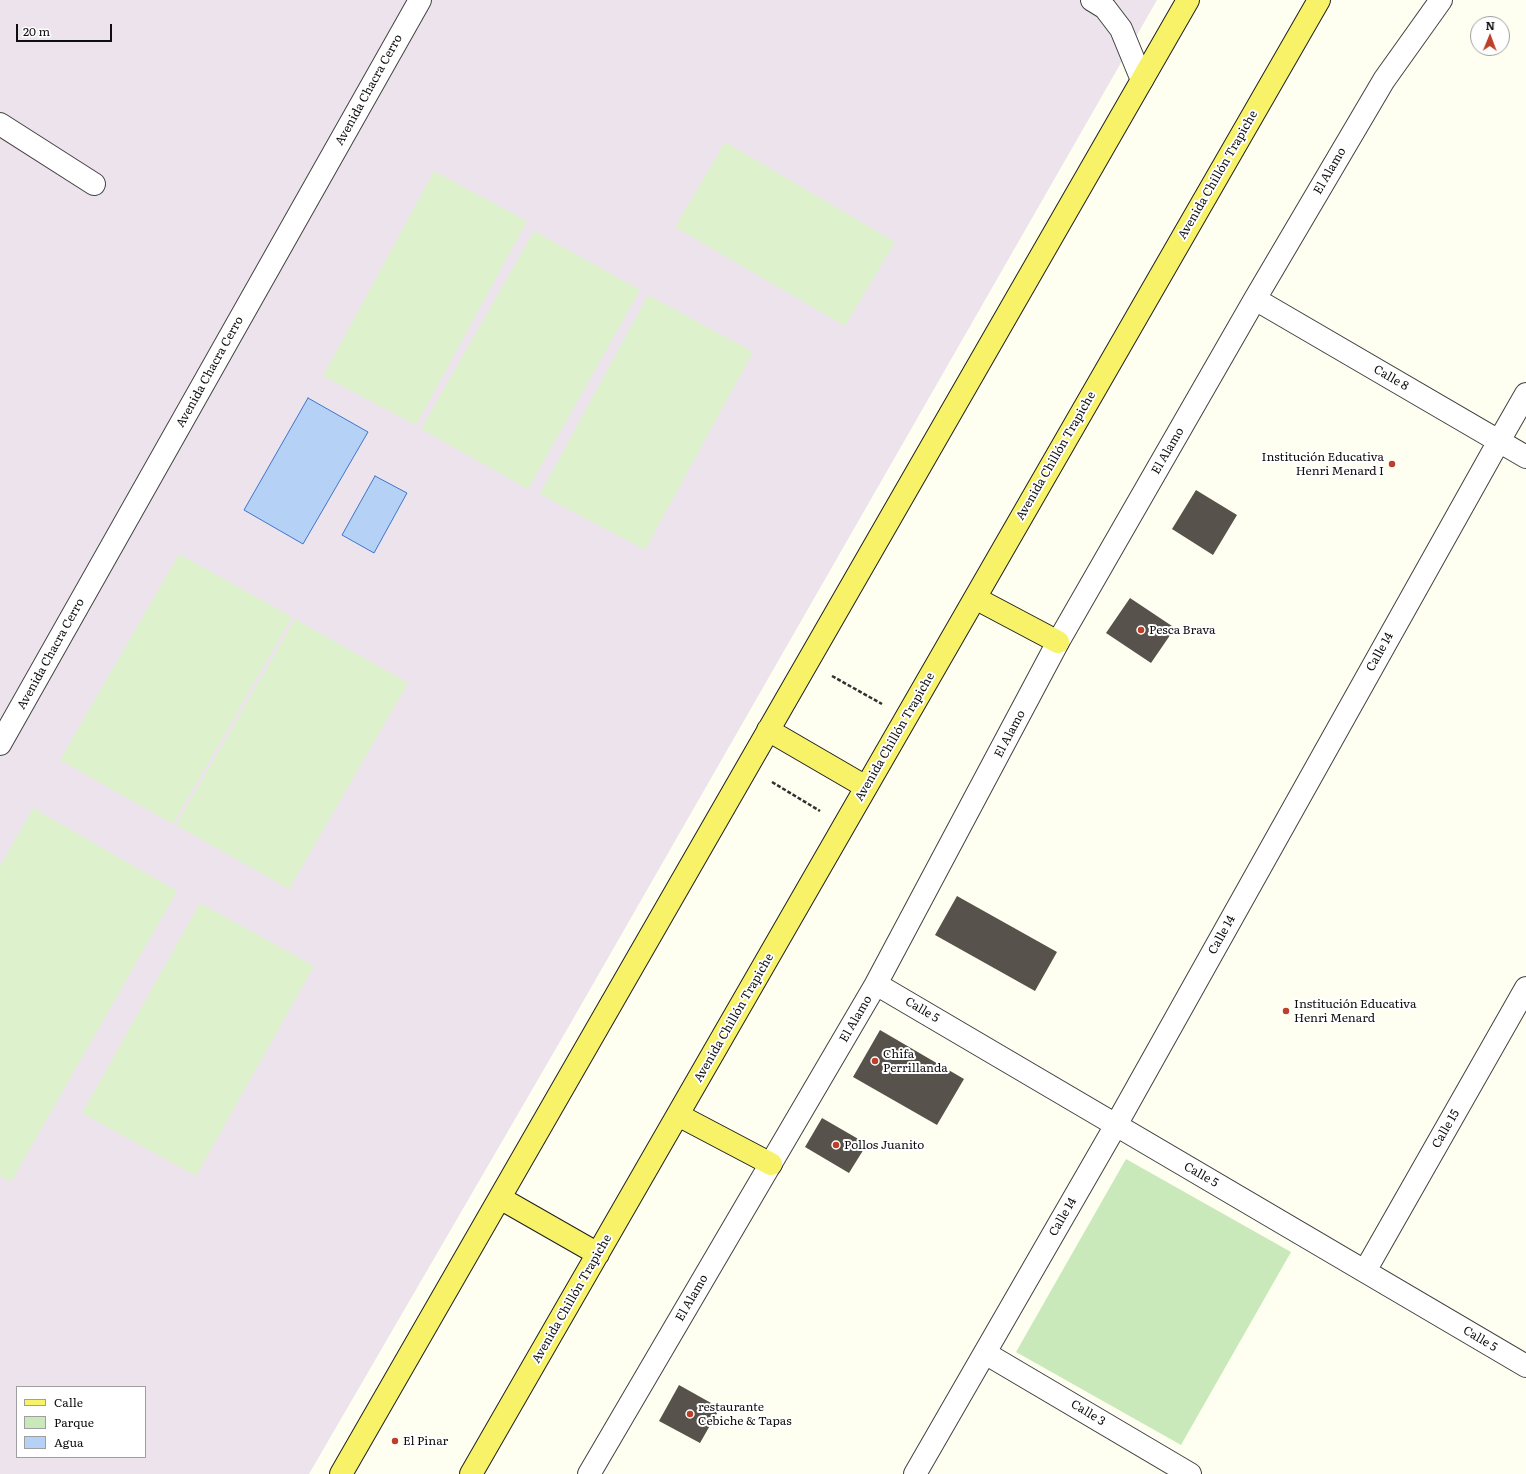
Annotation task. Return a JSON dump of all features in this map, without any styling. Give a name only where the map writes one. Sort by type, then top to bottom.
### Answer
[{"type":"main road","points":[[341,1474],[1188,0]]},
{"type":"main road","name":"Avenida Chillón Trapiche","points":[[471,1474],[1319,0]]},
{"type":"main road","points":[[975,598],[1058,642]]},
{"type":"main road","points":[[768,730],[866,787]]},
{"type":"main road","points":[[678,1115],[771,1164]]},
{"type":"main road","points":[[500,1198],[598,1254]]},
{"type":"street","points":[[1092,0],[1105,8],[1121,29],[1142,80]]},
{"type":"street","name":"El Alamo","points":[[589,1474],[876,984],[1058,642],[1255,300],[1384,80],[1441,0]]},
{"type":"street","name":"Avenida Chacra Cerro","points":[[0,744],[416,1]]},
{"type":"street","points":[[0,124],[94,184]]},
{"type":"street","name":"Calle 8","points":[[1255,300],[1526,457]]},
{"type":"street","name":"Calle 14","points":[[915,1474],[1116,1125],[1526,394]]},
{"type":"street","name":"Calle 5","points":[[876,984],[1526,1366]]},
{"type":"street","name":"Calle 15","points":[[1365,1271],[1526,988]]},
{"type":"street","name":"Calle 3","points":[[985,1353],[1190,1474]]},
{"type":"path","points":[[808,662],[906,718]]},
{"type":"path","points":[[747,767],[844,826]]},
{"type":"shaded area","points":[[0,0],[1157,0],[565,1033],[309,1474],[0,1474]]},
{"type":"green space","points":[[725,142],[895,242],[845,326],[675,227]]},
{"type":"green space","points":[[434,171],[527,221],[416,425],[323,376]]},
{"type":"green space","points":[[534,231],[640,290],[528,489],[421,429]]},
{"type":"green space","points":[[648,295],[753,352],[645,550],[540,494]]},
{"type":"green space","points":[[179,554],[292,617],[173,824],[60,760]]},
{"type":"green space","points":[[295,619],[408,683],[289,889],[176,825]]},
{"type":"green space","points":[[33,808],[177,891],[11,1182],[0,1176],[0,866]]},
{"type":"green space","points":[[200,903],[314,966],[196,1176],[82,1113]]},
{"type":"green space","points":[[1126,1159],[1291,1252],[1181,1445],[1016,1352]]},
{"type":"water","points":[[308,398],[368,432],[303,544],[244,510]]},
{"type":"water","points":[[375,476],[407,493],[374,553],[342,535]]},
{"type":"building","points":[[1196,490],[1237,515],[1213,555],[1172,529]]},
{"type":"building","name":"Pesca Brava","points":[[1130,598],[1175,628],[1151,663],[1106,633]]},
{"type":"building","points":[[957,896],[1057,952],[1035,991],[935,935]]},
{"type":"building","points":[[880,1030],[964,1079],[937,1125],[853,1077]]},
{"type":"building","name":"Pollos Juanito","points":[[822,1118],[867,1144],[849,1173],[805,1147]]},
{"type":"building","name":"restaurante Cebiche & Tapas","points":[[679,1385],[720,1408],[700,1443],[659,1421]]},
{"type":"place","name":"Institución Educativa Henri Menard I","points":[[1392,464]]},
{"type":"place","name":"Pesca Brava","points":[[1141,630]]},
{"type":"place","name":"Institución Educativa Henri Menard","points":[[1286,1011]]},
{"type":"place","name":"Chifa Perrillanda","points":[[875,1061]]},
{"type":"place","name":"Pollos Juanito","points":[[836,1145]]},
{"type":"place","name":"restaurante Cebiche & Tapas","points":[[690,1414]]},
{"type":"place","name":"El Pinar","points":[[395,1441]]}]
